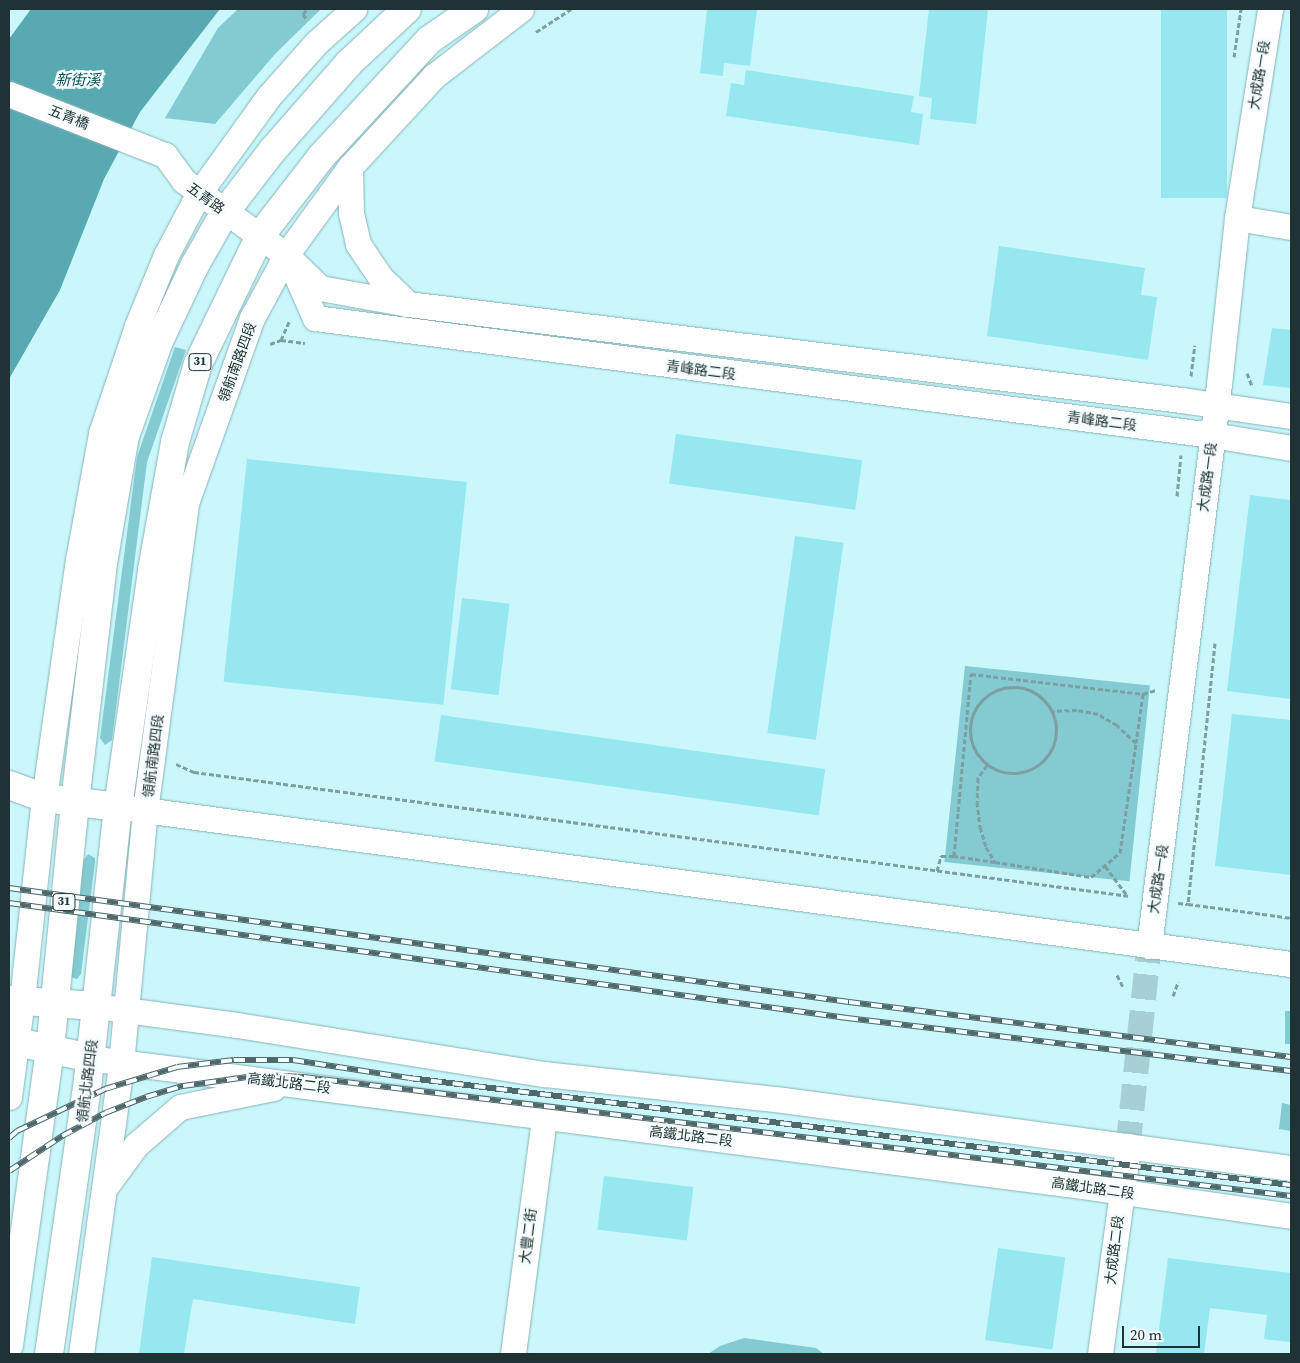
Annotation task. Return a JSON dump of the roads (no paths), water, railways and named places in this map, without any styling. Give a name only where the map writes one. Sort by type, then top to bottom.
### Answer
[{"type":"main road","name":"31","points":[[50,1049],[75,802],[103,563],[126,436],[159,341],[195,265],[225,212],[272,151],[349,63],[407,9]]},
{"type":"main road","name":"領航南路四段","points":[[118,807],[152,570],[175,442],[198,364],[260,236],[321,157],[422,48],[474,9]]},
{"type":"main road","points":[[9,785],[44,798],[118,807]]},
{"type":"main road","points":[[9,803],[44,798]]},
{"type":"main road","name":"領航北路四段","points":[[49,1354],[91,1058],[118,807]]},
{"type":"main road","points":[[15,1000],[96,1006]]},
{"type":"main road","points":[[13,1040],[91,1058]]},
{"type":"main road","points":[[9,1345],[50,1049]]},
{"type":"street","points":[[9,1097],[15,1000],[78,560],[101,432],[137,326],[162,264],[199,193],[269,96],[316,43],[354,9]]},
{"type":"street","name":"領航南路四段","points":[[146,811],[186,503],[252,318],[286,255],[350,167],[434,76],[521,9]]},
{"type":"street","name":"大成路一段","points":[[1149,946],[1217,405],[1237,218],[1270,9]]},
{"type":"street","name":"五青橋","points":[[9,94],[130,140]]},
{"type":"street","name":"五青路","points":[[130,140],[165,155],[184,181],[286,255]]},
{"type":"street","points":[[350,167],[351,213],[358,244],[380,277],[408,304]]},
{"type":"street","points":[[1237,218],[1291,227]]},
{"type":"street","points":[[286,255],[320,288],[408,304],[1217,405],[1291,416]]},
{"type":"street","name":"青峰路二段","points":[[286,255],[315,318],[1212,435],[1291,448]]},
{"type":"street","points":[[118,807],[1291,964]]},
{"type":"street","points":[[81,1354],[121,1064],[146,811]]},
{"type":"street","points":[[96,1006],[544,1074],[783,1100],[1291,1168]]},
{"type":"street","name":"高鐵北路二段","points":[[91,1058],[121,1064],[295,1084],[1122,1192],[1291,1216]]},
{"type":"street","points":[[102,1191],[136,1145],[180,1108],[295,1084]]},
{"type":"street","name":"大豐二街","points":[[513,1354],[544,1118]]},
{"type":"street","name":"大成路二段","points":[[1100,1354],[1128,1146]]},
{"type":"water","name":"新街溪","points":[[31,9],[220,9],[140,112],[104,179],[60,290],[9,379],[9,39]]},
{"type":"tunnel","points":[[1128,1146],[1149,946]]},
{"type":"railway","points":[[9,888],[849,1002],[1291,1057]]},
{"type":"railway","points":[[9,903],[847,1018],[1291,1071]]},
{"type":"railway","points":[[9,1138],[17,1131],[105,1089],[177,1067],[234,1060],[293,1060],[409,1078],[1291,1185]]},
{"type":"railway","points":[[9,1171],[62,1136],[105,1113],[146,1097],[183,1086],[261,1075],[304,1077],[1291,1196]]}]
